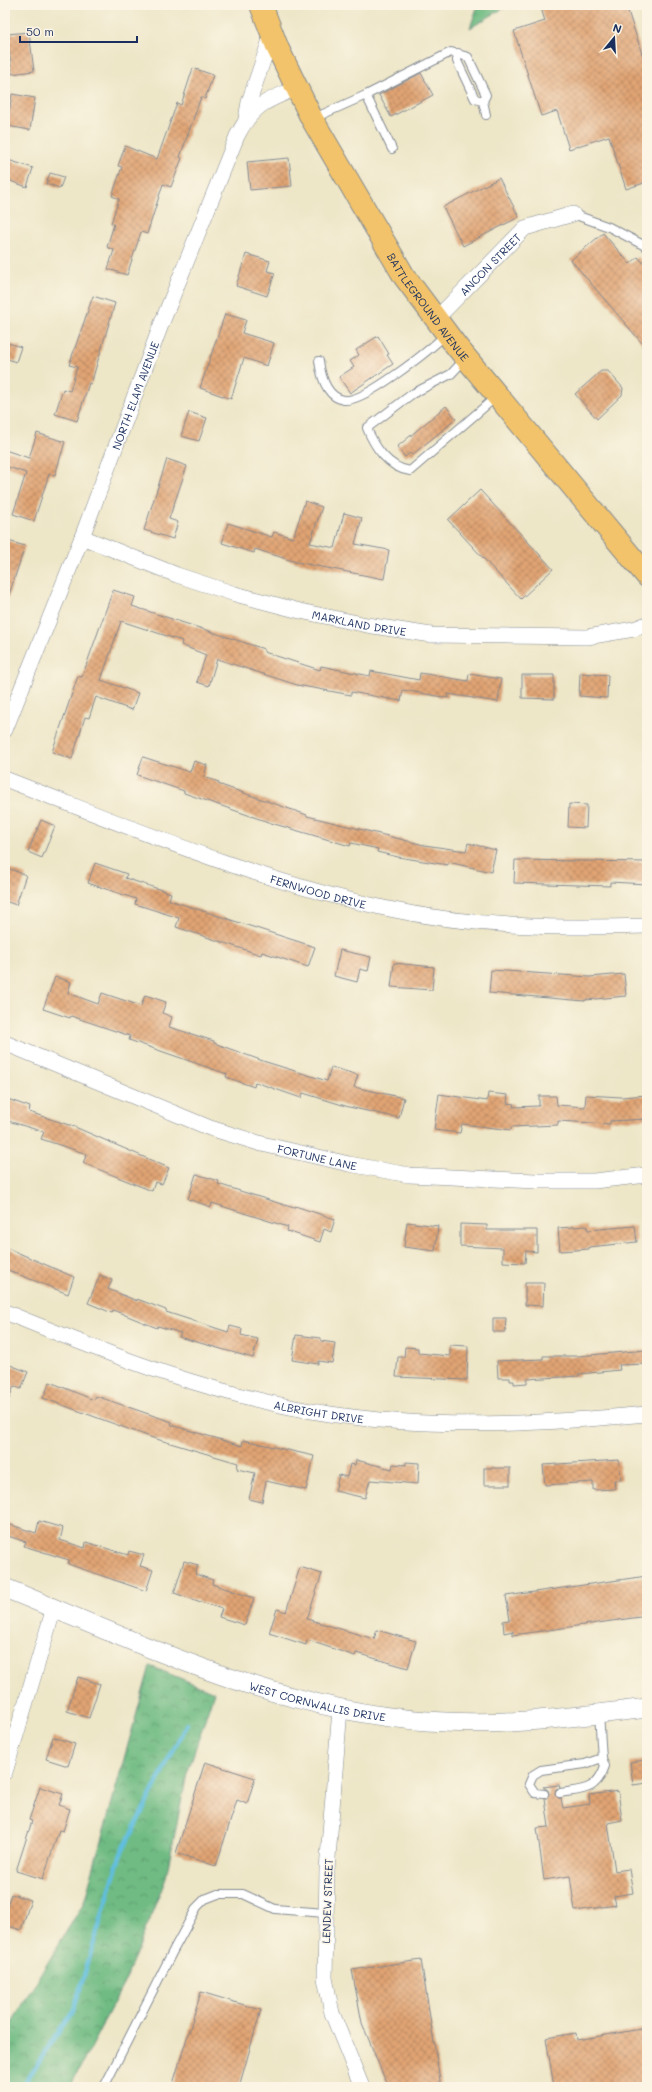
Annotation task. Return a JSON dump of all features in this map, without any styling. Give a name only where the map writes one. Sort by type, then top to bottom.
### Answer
[{"type":"main road","name":"BATTLEGROUND AVENUE","points":[[261,5],[296,88],[312,119],[404,276],[466,358],[647,576]]},
{"type":"street","points":[[246,120],[249,102],[272,34]]},
{"type":"street","name":"NORTH ELAM AVENUE","points":[[5,730],[82,537],[160,325],[246,120],[257,106],[296,88]]},
{"type":"street","name":"ANCON STREET","points":[[442,326],[525,228],[573,214]]},
{"type":"street","name":"MARKLAND DRIVE","points":[[82,537],[177,575],[235,594],[300,611],[367,625],[431,635],[587,637],[634,629],[647,624]]},
{"type":"street","name":"FERNWOOD DRIVE","points":[[5,779],[260,876],[386,909],[448,919],[501,924],[577,928],[647,926]]},
{"type":"street","name":"FORTUNE LANE","points":[[5,1043],[210,1128],[262,1144],[349,1164],[409,1175],[536,1181],[594,1181],[647,1175]]},
{"type":"street","name":"ALBRIGHT DRIVE","points":[[5,1312],[113,1356],[192,1382],[277,1404],[330,1414],[409,1422],[462,1425],[551,1422],[647,1414]]},
{"type":"street","name":"WEST CORNWALLIS DRIVE","points":[[5,1588],[193,1665],[251,1686],[340,1709],[392,1718],[471,1723],[530,1720],[647,1708]]},
{"type":"street","points":[[5,1772],[54,1608]]},
{"type":"street","name":"LENDEW STREET","points":[[340,1709],[325,1913],[325,1978],[332,2013],[362,2087]]},
{"type":"lane","points":[[312,119],[366,95],[432,60],[451,52],[468,57],[486,94],[483,101],[486,115]]},
{"type":"lane","points":[[458,53],[457,61],[475,99],[483,101]]},
{"type":"lane","points":[[366,95],[392,149]]},
{"type":"lane","points":[[573,214],[609,227],[647,247]]},
{"type":"lane","points":[[319,361],[324,385],[334,396],[343,400],[352,399],[397,374],[431,349],[442,326]]},
{"type":"lane","points":[[466,358],[451,374],[412,394],[367,428],[373,442],[382,456],[403,470],[410,471],[498,396]]},
{"type":"lane","points":[[560,1793],[590,1788],[600,1779],[605,1766],[602,1758],[599,1714]]},
{"type":"lane","points":[[544,1794],[535,1793],[529,1784],[532,1775],[541,1770],[585,1764],[602,1758]]},
{"type":"lane","points":[[104,2087],[174,1949],[197,1907],[205,1899],[218,1894],[243,1894],[276,1909],[325,1913]]},
{"type":"green space","points":[[478,5],[509,5],[470,28]]},
{"type":"green space","points":[[150,1666],[214,1692],[187,1774],[166,1877],[126,1979],[70,2087],[5,2087],[5,2034],[84,1902]]},
{"type":"building","points":[[540,5],[626,5],[647,69],[647,182],[626,189],[609,136],[569,149],[557,111],[541,116],[514,31],[545,21]]},
{"type":"building","points":[[29,32],[34,71],[12,74],[7,34]]},
{"type":"building","points":[[193,68],[213,75],[205,99],[201,97],[180,157],[182,158],[171,187],[163,184],[147,234],[141,232],[127,275],[108,269],[114,250],[107,247],[114,224],[111,223],[119,199],[112,196],[122,167],[118,166],[125,146],[157,159],[177,103],[181,105]]},
{"type":"building","points":[[421,73],[433,95],[391,117],[379,95]]},
{"type":"building","points":[[12,94],[35,98],[30,130],[7,126]]},
{"type":"building","points":[[289,158],[292,186],[250,190],[247,162]]},
{"type":"building","points":[[5,159],[33,168],[27,187],[5,179]]},
{"type":"building","points":[[50,173],[64,177],[60,188],[46,184]]},
{"type":"building","points":[[499,178],[519,217],[463,246],[443,207]]},
{"type":"building","points":[[603,233],[630,264],[638,257],[647,267],[647,349],[571,260]]},
{"type":"building","points":[[246,254],[270,261],[267,271],[275,273],[267,296],[236,286]]},
{"type":"building","points":[[93,296],[115,303],[91,384],[89,383],[77,421],[55,414],[63,389],[70,391],[77,367],[69,365]]},
{"type":"building","points":[[225,314],[246,320],[242,333],[274,343],[267,366],[244,358],[231,399],[200,388]]},
{"type":"building","points":[[378,336],[393,364],[350,393],[339,377],[354,367],[350,361],[359,355],[356,350]]},
{"type":"building","points":[[5,342],[21,347],[16,362],[5,358]]},
{"type":"building","points":[[601,371],[608,371],[623,388],[622,395],[597,419],[575,394]]},
{"type":"building","points":[[446,406],[456,419],[412,455],[410,453],[405,457],[397,447]]},
{"type":"building","points":[[189,412],[207,418],[199,441],[181,436]]},
{"type":"building","points":[[37,433],[65,442],[55,475],[49,474],[34,521],[13,514],[26,473],[5,466],[5,450],[29,458]]},
{"type":"building","points":[[167,459],[187,466],[169,519],[178,522],[173,539],[144,530]]},
{"type":"building","points":[[480,490],[553,569],[521,599],[448,520]]},
{"type":"building","points":[[305,501],[322,507],[310,543],[335,548],[344,513],[362,518],[355,544],[389,550],[384,579],[296,562],[255,549],[254,553],[222,543],[228,523],[272,537],[274,532],[293,538]]},
{"type":"building","points":[[5,540],[25,546],[8,598],[5,598]]},
{"type":"building","points":[[113,590],[135,597],[132,606],[264,649],[264,652],[320,670],[321,666],[370,676],[371,671],[419,680],[420,673],[468,681],[469,674],[501,679],[498,702],[448,694],[448,698],[403,690],[401,701],[351,692],[351,695],[297,685],[217,659],[209,686],[197,682],[206,655],[181,645],[182,641],[121,621],[101,680],[138,693],[132,710],[96,697],[89,718],[85,717],[72,759],[52,752],[78,676],[82,677]]},
{"type":"building","points":[[580,673],[608,675],[607,698],[579,696]]},
{"type":"building","points":[[522,675],[554,675],[554,699],[522,698]]},
{"type":"building","points":[[143,757],[190,772],[194,761],[207,765],[204,777],[219,782],[218,784],[307,816],[424,845],[466,851],[468,843],[496,850],[491,872],[448,862],[448,865],[398,857],[377,852],[378,849],[351,843],[350,846],[271,823],[137,775]]},
{"type":"building","points":[[569,804],[587,805],[586,828],[568,827]]},
{"type":"building","points":[[41,820],[55,826],[42,858],[28,852]]},
{"type":"building","points":[[515,860],[647,862],[647,884],[610,882],[610,886],[514,883]]},
{"type":"building","points":[[95,863],[127,874],[125,878],[171,893],[169,900],[315,947],[308,967],[262,952],[261,955],[176,927],[179,918],[135,904],[136,899],[88,883]]},
{"type":"building","points":[[7,868],[26,875],[16,905],[5,901],[5,875]]},
{"type":"building","points":[[340,950],[371,957],[368,971],[360,969],[357,982],[334,976]]},
{"type":"building","points":[[394,963],[434,967],[432,990],[391,987]]},
{"type":"building","points":[[491,970],[590,977],[624,974],[626,996],[585,1001],[489,993]]},
{"type":"building","points":[[55,977],[71,982],[68,993],[98,1004],[102,993],[141,1006],[145,995],[166,1002],[162,1013],[172,1017],[169,1027],[214,1041],[214,1043],[263,1061],[327,1081],[331,1067],[358,1075],[354,1087],[404,1098],[399,1118],[349,1107],[303,1093],[301,1098],[255,1082],[254,1087],[226,1077],[227,1074],[129,1040],[130,1036],[71,1016],[70,1018],[43,1009]]},
{"type":"building","points":[[488,1093],[508,1095],[507,1103],[514,1104],[513,1107],[539,1106],[539,1096],[556,1096],[557,1105],[585,1107],[586,1095],[621,1097],[647,1095],[647,1119],[610,1121],[610,1124],[558,1121],[558,1125],[511,1127],[511,1130],[462,1124],[460,1133],[434,1130],[439,1094],[487,1101]]},
{"type":"building","points":[[5,1098],[30,1107],[29,1112],[75,1127],[169,1168],[162,1184],[155,1182],[152,1191],[83,1163],[87,1154],[41,1139],[44,1132],[5,1120]]},
{"type":"building","points":[[196,1174],[219,1181],[218,1184],[294,1208],[295,1206],[335,1219],[331,1232],[324,1229],[320,1242],[287,1231],[288,1227],[212,1203],[211,1207],[188,1199]]},
{"type":"building","points":[[407,1222],[438,1226],[435,1251],[404,1247]]},
{"type":"building","points":[[460,1224],[487,1225],[487,1230],[537,1230],[537,1252],[526,1251],[525,1263],[503,1262],[503,1248],[460,1246]]},
{"type":"building","points":[[587,1226],[588,1230],[635,1226],[637,1242],[589,1247],[589,1249],[560,1251],[558,1228]]},
{"type":"building","points":[[5,1247],[74,1277],[68,1294],[5,1269]]},
{"type":"building","points":[[100,1275],[112,1280],[108,1289],[137,1301],[137,1299],[166,1310],[166,1312],[228,1332],[230,1326],[242,1329],[241,1335],[258,1339],[253,1358],[179,1337],[181,1333],[158,1326],[157,1328],[113,1310],[112,1313],[88,1303]]},
{"type":"building","points":[[525,1283],[544,1283],[543,1306],[525,1305]]},
{"type":"building","points":[[493,1318],[506,1318],[505,1332],[493,1332]]},
{"type":"building","points":[[296,1335],[321,1338],[321,1341],[335,1343],[332,1363],[318,1361],[318,1364],[292,1360]]},
{"type":"building","points":[[450,1345],[468,1346],[467,1380],[396,1377],[398,1357],[404,1357],[405,1347],[418,1348],[418,1353],[450,1356]]},
{"type":"building","points":[[647,1350],[647,1364],[619,1365],[620,1370],[579,1374],[579,1376],[527,1379],[527,1383],[514,1384],[514,1381],[510,1381],[510,1378],[498,1378],[497,1361],[543,1359],[543,1356],[578,1356]]},
{"type":"building","points":[[5,1363],[28,1372],[21,1389],[14,1386],[5,1409]]},
{"type":"building","points":[[50,1382],[94,1400],[96,1396],[172,1422],[171,1425],[242,1446],[243,1440],[314,1456],[306,1490],[266,1481],[262,1502],[249,1499],[255,1473],[237,1469],[238,1463],[153,1438],[43,1398]]},
{"type":"building","points":[[356,1460],[392,1469],[393,1464],[406,1465],[406,1462],[419,1463],[418,1484],[370,1480],[365,1498],[335,1491],[339,1475],[347,1477],[350,1464],[355,1465]]},
{"type":"building","points":[[619,1460],[621,1480],[614,1480],[615,1489],[593,1490],[593,1482],[545,1485],[543,1465]]},
{"type":"building","points":[[484,1468],[510,1468],[510,1485],[484,1485]]},
{"type":"building","points":[[39,1521],[63,1528],[60,1540],[85,1548],[86,1542],[128,1555],[129,1551],[144,1555],[140,1566],[153,1570],[146,1591],[68,1564],[69,1560],[24,1546],[26,1542],[5,1535],[5,1523],[36,1533]]},
{"type":"building","points":[[184,1561],[198,1565],[195,1574],[213,1580],[212,1584],[254,1598],[245,1625],[219,1617],[222,1609],[174,1593]]},
{"type":"building","points":[[300,1567],[322,1574],[307,1619],[374,1639],[377,1630],[416,1641],[408,1668],[356,1653],[355,1656],[307,1640],[306,1645],[269,1633],[277,1609],[286,1612]]},
{"type":"building","points":[[647,1576],[647,1616],[513,1635],[513,1631],[504,1633],[503,1621],[510,1620],[506,1596]]},
{"type":"building","points":[[78,1677],[100,1684],[89,1718],[67,1711]]},
{"type":"building","points":[[53,1737],[75,1744],[68,1766],[46,1759]]},
{"type":"building","points":[[647,1760],[647,1783],[633,1785],[630,1762]]},
{"type":"building","points":[[205,1762],[255,1778],[247,1804],[237,1800],[216,1866],[176,1853]]},
{"type":"building","points":[[559,1785],[560,1788],[556,1789],[555,1793],[558,1798],[561,1798],[563,1808],[590,1804],[589,1795],[618,1791],[622,1820],[608,1823],[615,1871],[629,1869],[633,1893],[614,1896],[616,1905],[575,1911],[570,1876],[544,1880],[537,1828],[549,1827],[545,1799],[549,1794],[548,1790],[543,1787]]},
{"type":"building","points":[[40,1787],[63,1794],[59,1805],[70,1809],[63,1831],[59,1830],[43,1879],[16,1871],[32,1821],[29,1820]]},
{"type":"building","points":[[11,1894],[31,1900],[21,1930],[5,1925],[5,1913]]},
{"type":"building","points":[[421,1960],[441,2087],[388,2087],[362,2023],[352,1970]]},
{"type":"building","points":[[201,1992],[261,2010],[239,2087],[172,2087]]},
{"type":"building","points":[[647,2028],[647,2087],[554,2087],[546,2038],[576,2033],[577,2040]]},
{"type":"waterway","points":[[22,2087],[74,2009],[120,1856],[187,1723]]}]
